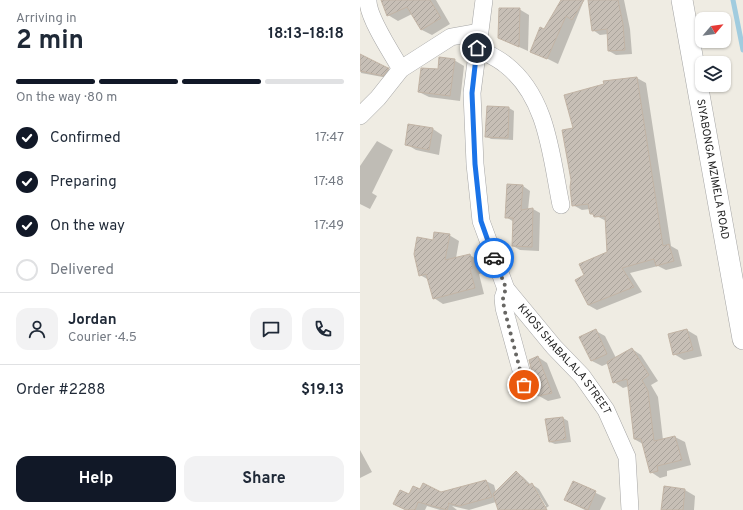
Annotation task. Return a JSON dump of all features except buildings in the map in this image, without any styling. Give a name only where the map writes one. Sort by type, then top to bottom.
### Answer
[{"type":"street","points":[[368,0],[368,5],[378,29],[400,69]]},
{"type":"street","name":"KHOSI SHABALALA STREET","points":[[484,0],[472,93],[475,164],[481,221],[506,288],[554,347],[582,376],[606,410],[626,457],[630,510]]},
{"type":"street","name":"SIYABONGA MZIMELA ROAD","points":[[682,0],[743,339]]},
{"type":"street","points":[[360,116],[378,98],[400,69],[451,37],[478,40],[517,75],[535,102],[545,124],[561,205]]},
{"type":"street","points":[[506,288],[503,298],[504,308],[524,385]]},
{"type":"waterway","points":[[733,0],[743,50]]},
{"type":"way so far","points":[[494,258],[506,288],[503,298],[504,308],[519,360],[524,385]]},
{"type":"route","points":[[477,48],[472,93],[475,164],[481,221],[494,258]]}]
